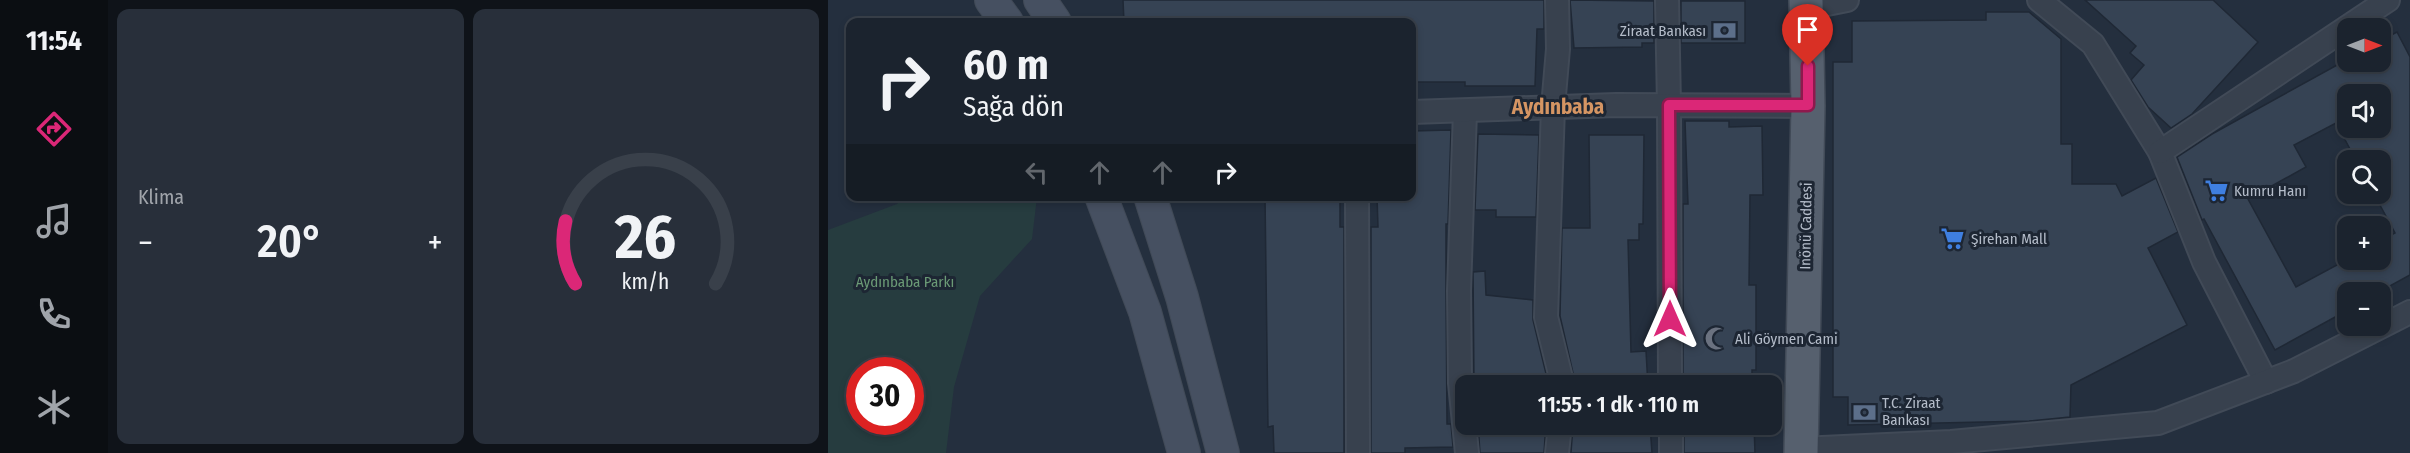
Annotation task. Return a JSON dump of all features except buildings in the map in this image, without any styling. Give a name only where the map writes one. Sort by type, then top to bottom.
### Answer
[{"type":"main road","points":[[991,0],[1004,18]]},
{"type":"main road","points":[[1040,0],[1052,18]]},
{"type":"main road","name":"Inönü Caddesi","points":[[1801,451],[1808,105],[1807,4]]},
{"type":"main road","points":[[1103,201],[1145,312],[1184,453]]},
{"type":"main road","points":[[1152,201],[1182,297],[1223,453]]},
{"type":"street","points":[[1557,0],[1558,49],[1553,107],[1546,317],[1560,375]]},
{"type":"street","points":[[1667,0],[1670,375]]},
{"type":"street","points":[[1807,4],[1847,0]]},
{"type":"street","points":[[2039,0],[2093,44],[2160,152],[2204,262],[2266,382]]},
{"type":"street","points":[[2160,152],[2388,0]]},
{"type":"street","points":[[1416,112],[1553,107],[1808,105]]},
{"type":"street","points":[[1465,111],[1459,291],[1460,360],[1467,453]]},
{"type":"street","points":[[1357,201],[1358,453]]},
{"type":"street","points":[[1801,451],[1951,442],[2158,423],[2294,371],[2410,312]]},
{"type":"street","points":[[1557,453],[1559,435]]},
{"type":"street","points":[[1671,435],[1671,453]]},
{"type":"green space","name":"Aydınbaba Parkı","points":[[900,201],[1037,201],[1032,239],[980,296],[954,387],[946,453],[828,453],[828,230]]},
{"type":"place","name":"Ziraat Bankası","points":[[1724,31]]},
{"type":"place","name":"Kumru Hanı","points":[[2216,191]]},
{"type":"place","name":"Şirehan Mall","points":[[1953,239]]},
{"type":"place","name":"Ali Göymen Cami","points":[[1717,339]]},
{"type":"place","name":"T.C. Ziraat Bankası","points":[[1864,412]]},
{"type":"district","name":"Aydınbaba","points":[[1558,107]]},
{"type":"route","points":[[1670,319],[1669,105],[1808,105],[1808,66]]}]
